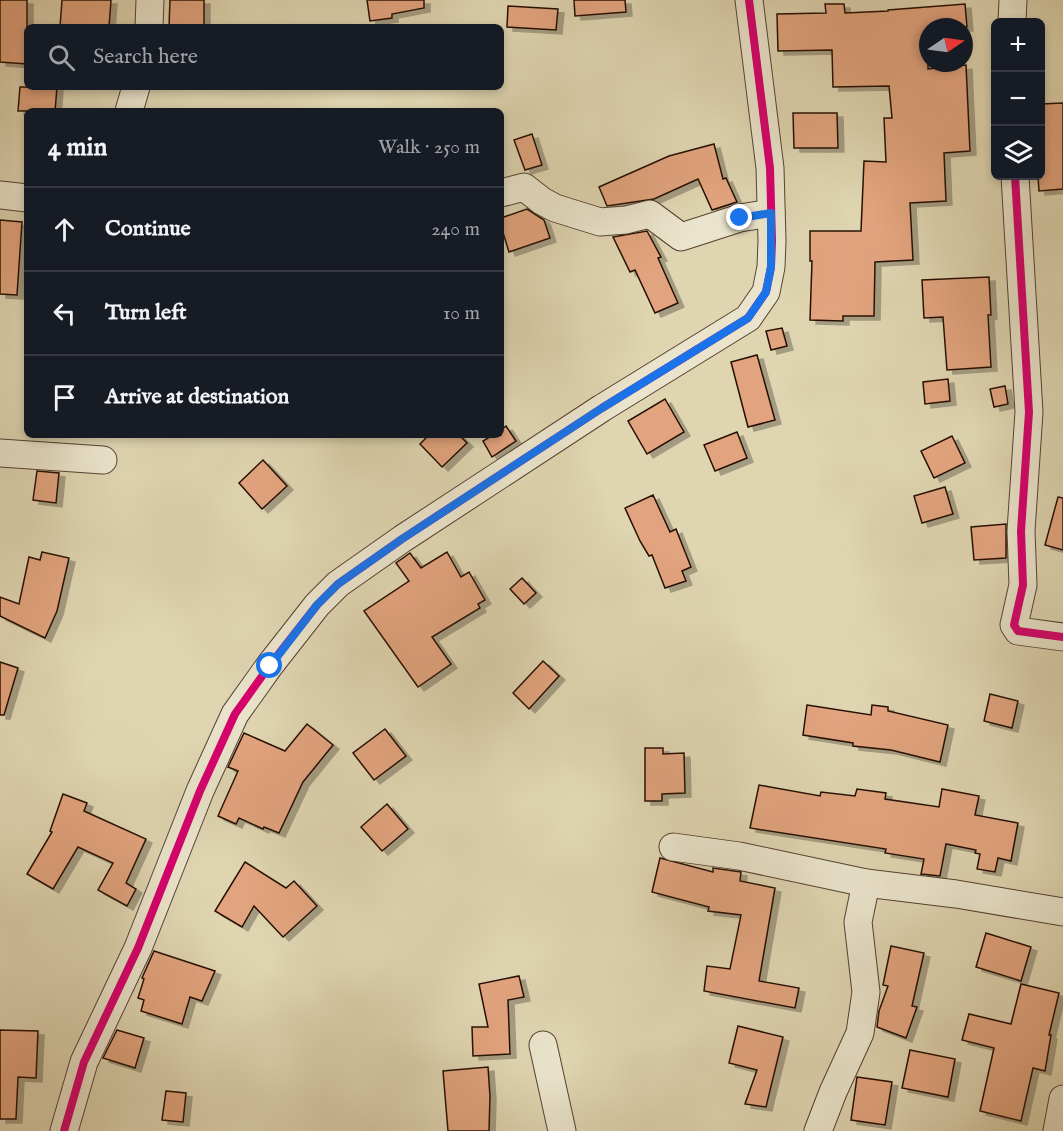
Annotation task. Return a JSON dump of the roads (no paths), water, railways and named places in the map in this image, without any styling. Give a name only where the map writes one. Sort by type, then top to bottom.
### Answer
[{"type":"street","points":[[149,24],[150,0]]},
{"type":"street","points":[[64,1131],[84,1062],[118,993],[151,917],[200,791],[236,714],[317,605],[338,584],[402,539],[602,408],[748,318],[766,292],[771,267],[770,168],[749,0]]},
{"type":"street","points":[[1012,18],[1013,0]]},
{"type":"street","points":[[130,108],[135,90]]},
{"type":"street","points":[[1015,180],[1029,412],[1021,531],[1023,585],[1014,625],[1018,631],[1063,637]]},
{"type":"street","points":[[504,192],[524,187],[555,208],[600,222],[626,220],[650,214],[681,237],[740,218],[771,213]]},
{"type":"street","points":[[0,195],[24,198]]},
{"type":"street","points":[[0,453],[103,460]]},
{"type":"street","points":[[673,846],[739,856],[866,883],[956,894],[1063,912]]},
{"type":"street","points":[[819,1131],[833,1092],[860,1033],[866,993],[858,922],[866,883]]},
{"type":"street","points":[[543,1045],[562,1131]]},
{"type":"street","points":[[1057,1131],[1063,1099]]}]
